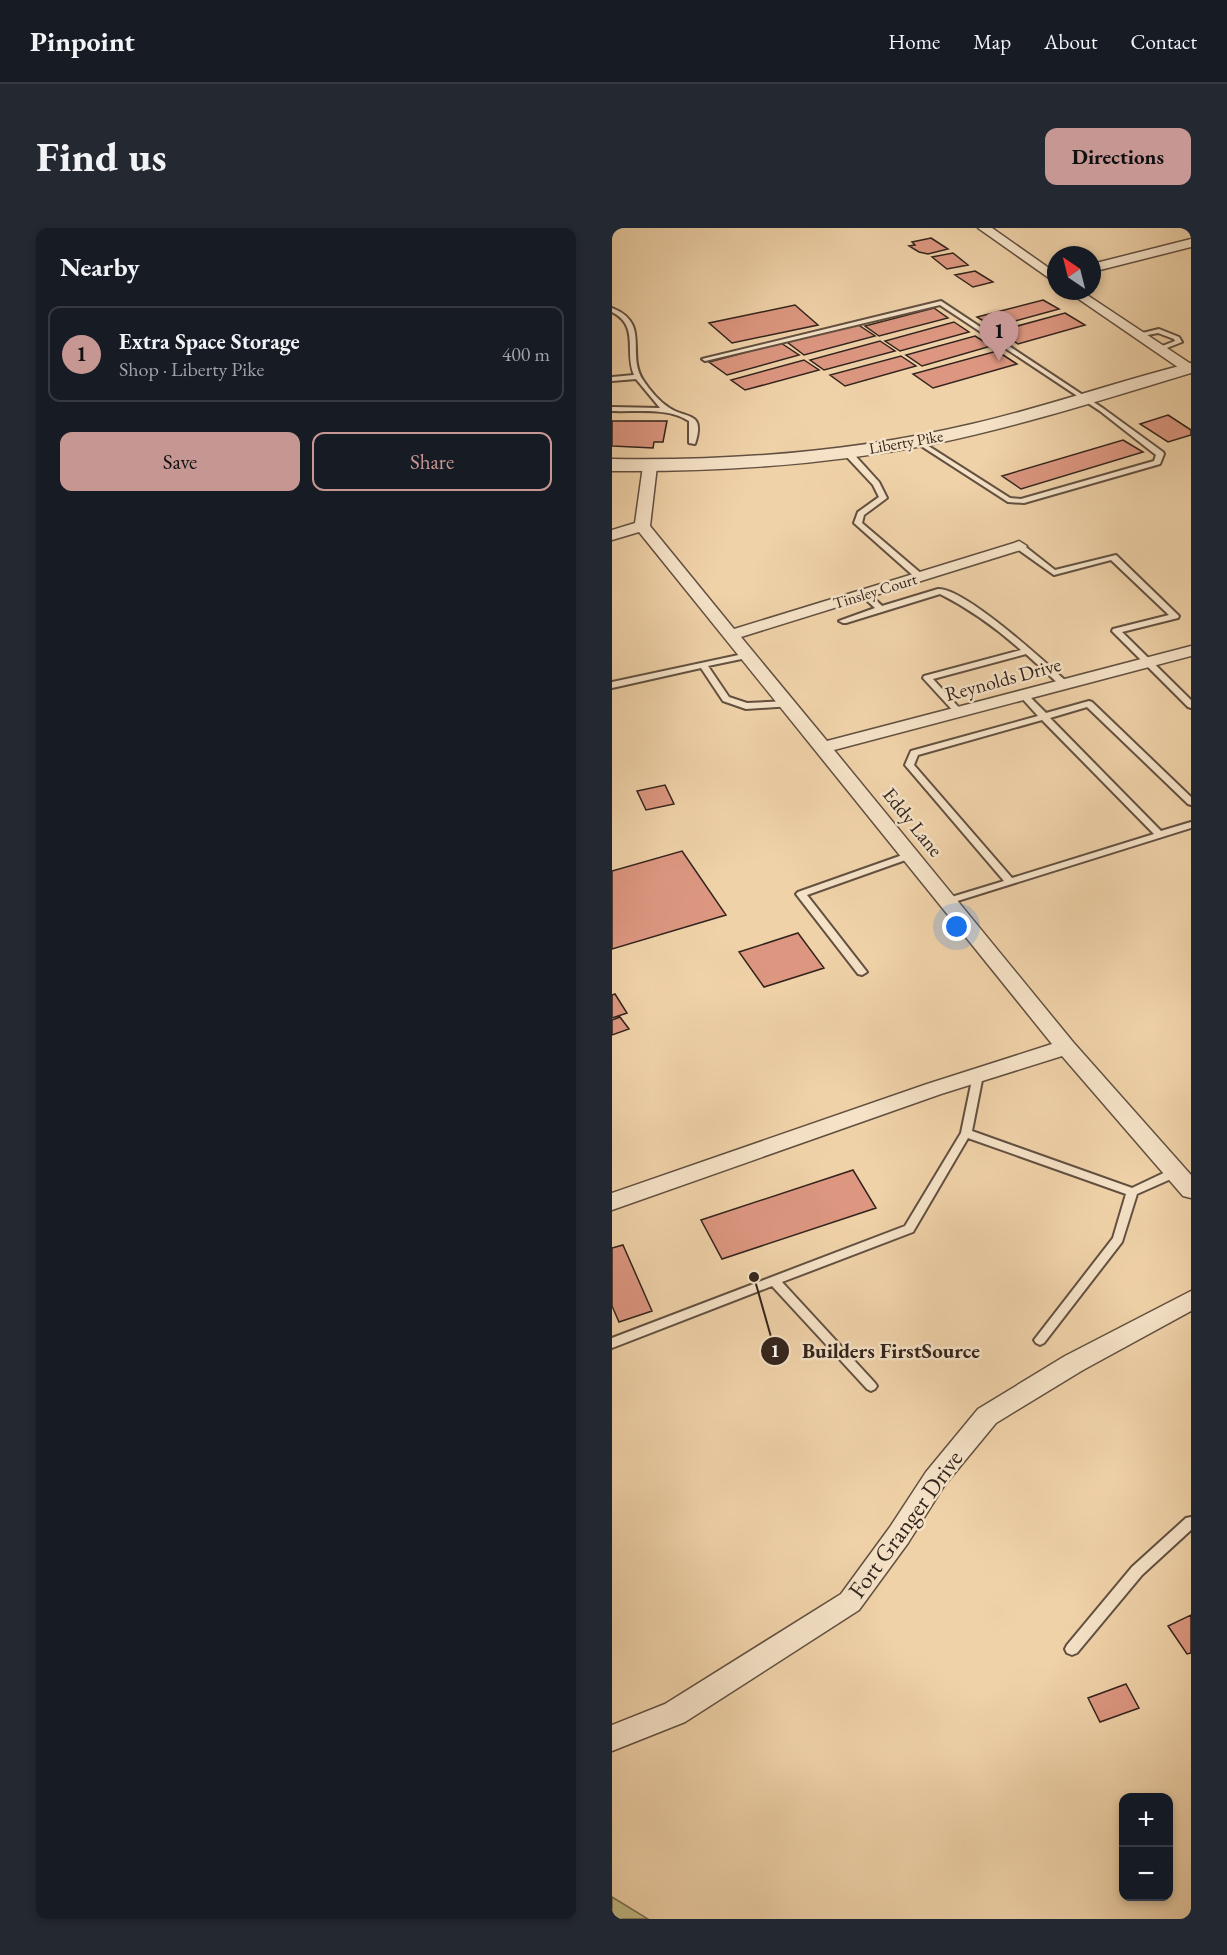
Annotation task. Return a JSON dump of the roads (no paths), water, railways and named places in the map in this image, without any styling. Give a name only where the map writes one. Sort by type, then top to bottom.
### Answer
[{"type":"street","points":[[984,228],[1047,272]]},
{"type":"street","points":[[1101,266],[1191,243]]},
{"type":"street","points":[[1086,300],[1191,369]]},
{"type":"street","name":"Liberty Pike","points":[[612,465],[737,463],[847,452],[917,441],[1084,399],[1191,369]]},
{"type":"street","points":[[612,535],[642,526],[650,466]]},
{"type":"street","name":"Eddy Lane","points":[[642,526],[825,747],[1065,1047],[1191,1190]]},
{"type":"street","name":"Tinsley Court","points":[[731,635],[1019,546]]},
{"type":"street","name":"Reynolds Drive","points":[[825,747],[1191,651]]},
{"type":"street","points":[[612,1202],[1065,1047]]},
{"type":"street","name":"Fort Granger Drive","points":[[612,1738],[675,1713],[850,1602],[899,1535],[934,1479],[987,1416],[1074,1363],[1191,1300]]},
{"type":"lane","points":[[705,358],[941,303],[1154,447],[1160,454],[1158,462],[1021,501],[1008,500],[917,441]]},
{"type":"lane","points":[[612,310],[626,316],[630,325],[638,377],[666,410]]},
{"type":"lane","points":[[1137,335],[1159,331],[1177,338],[1179,342],[1159,349]]},
{"type":"lane","points":[[612,379],[638,377]]},
{"type":"lane","points":[[612,409],[666,410],[686,414],[696,425],[693,443]]},
{"type":"lane","points":[[847,452],[876,484],[884,498],[861,514],[858,523],[920,577]]},
{"type":"lane","points":[[1019,546],[1054,573],[1113,557],[1175,616],[1116,631],[1191,705]]},
{"type":"lane","points":[[843,621],[941,591],[972,606],[1064,684]]},
{"type":"lane","points":[[865,594],[881,609]]},
{"type":"lane","points":[[959,712],[927,678],[1027,651]]},
{"type":"lane","points":[[612,685],[748,655]]},
{"type":"lane","points":[[703,665],[726,699],[746,706],[789,704]]},
{"type":"lane","points":[[1179,694],[1191,690]]},
{"type":"lane","points":[[1023,695],[1160,834]]},
{"type":"lane","points":[[1010,882],[909,765],[914,753],[1089,704],[1191,802]]},
{"type":"lane","points":[[948,901],[1191,825]]},
{"type":"lane","points":[[862,972],[801,894],[911,855]]},
{"type":"lane","points":[[612,1343],[909,1229],[966,1132],[978,1075]]},
{"type":"lane","points":[[966,1132],[1132,1192],[1176,1172]]},
{"type":"lane","points":[[1040,1340],[1118,1239],[1132,1192]]},
{"type":"lane","points":[[774,1281],[871,1386]]},
{"type":"lane","points":[[1072,1649],[1137,1571],[1191,1522]]},
{"type":"place","name":"Extra Space Storage","points":[[999,361]]},
{"type":"place","name":"Builders FirstSource","points":[[754,1277]]}]
